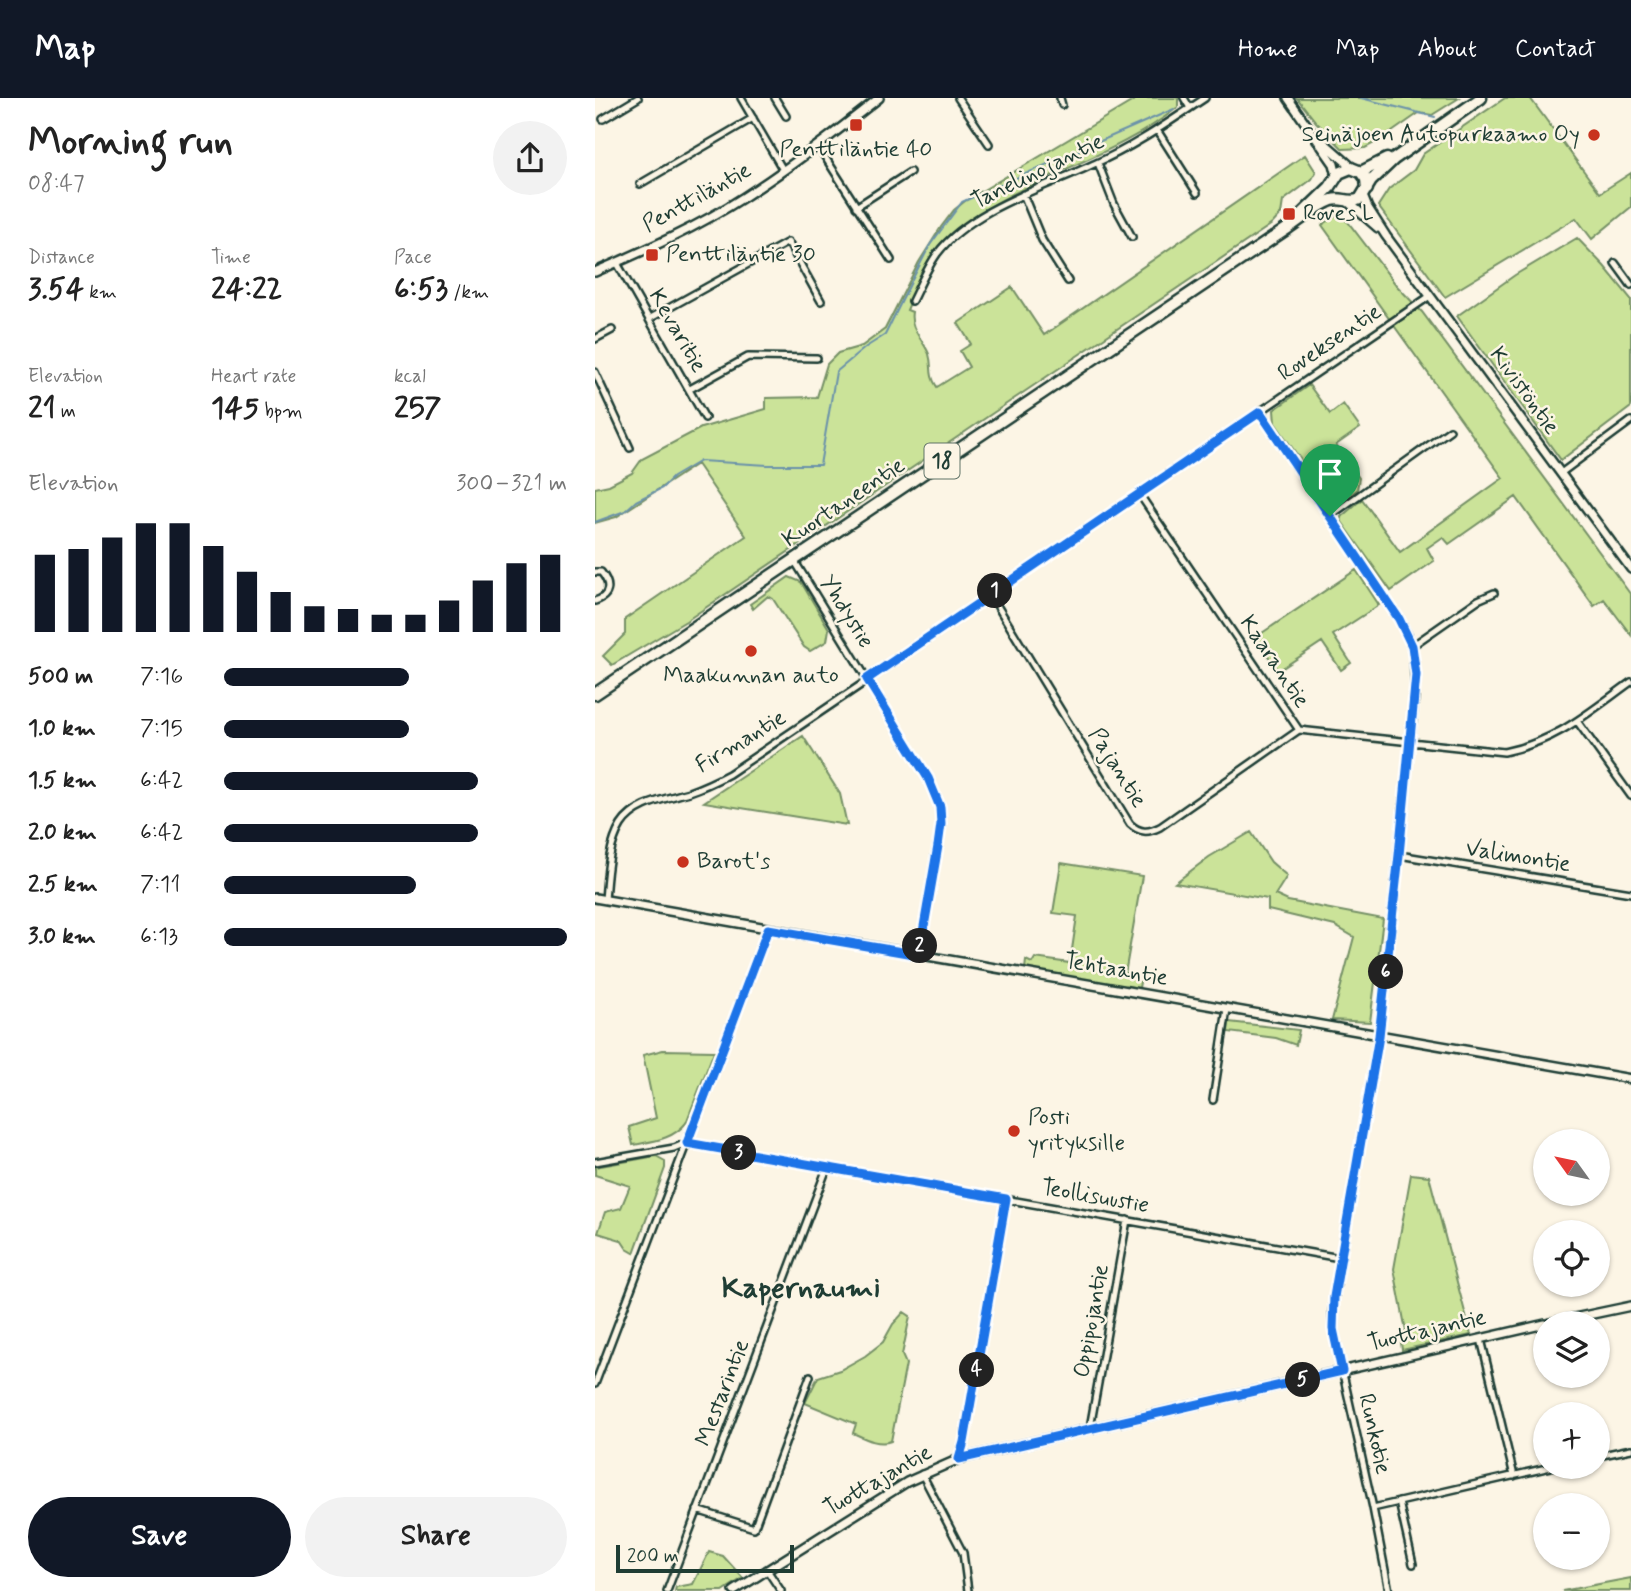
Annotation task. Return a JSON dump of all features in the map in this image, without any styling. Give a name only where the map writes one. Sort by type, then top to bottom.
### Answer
[{"type":"highway","name":"18","points":[[1345,201],[1356,201],[1377,174],[1412,145],[1481,98]]},
{"type":"highway","name":"18","points":[[1336,178],[1343,170],[1358,170],[1412,145]]},
{"type":"highway","points":[[1358,170],[1366,179],[1365,192]]},
{"type":"highway","points":[[1336,178],[1334,189],[1345,201]]},
{"type":"highway","name":"Kuortaneentie","points":[[1288,228],[1324,194],[1336,178]]},
{"type":"highway","name":"Kuortaneentie","points":[[595,694],[1329,201],[1345,201]]},
{"type":"street","points":[[603,119],[638,98]]},
{"type":"street","points":[[775,98],[786,116]]},
{"type":"street","name":"Penttiläntie","points":[[595,272],[699,224],[743,198],[818,146],[879,98]]},
{"type":"street","points":[[958,98],[989,144]]},
{"type":"street","points":[[1060,98],[1062,105]]},
{"type":"street","points":[[1184,98],[1190,108]]},
{"type":"street","name":"Tanelinojantie","points":[[912,301],[931,264],[946,244],[994,209],[1098,163],[1157,130],[1205,98]]},
{"type":"street","points":[[1288,98],[1336,167],[1336,178]]},
{"type":"street","points":[[743,99],[783,170]]},
{"type":"street","points":[[640,184],[753,118]]},
{"type":"street","points":[[1157,130],[1197,193]]},
{"type":"street","points":[[1312,131],[1341,159],[1358,170]]},
{"type":"street","points":[[818,146],[891,261]]},
{"type":"street","points":[[1098,163],[1114,204],[1132,237]]},
{"type":"street","points":[[856,207],[910,172]]},
{"type":"street","name":"Kivistöntie","points":[[1365,192],[1367,208],[1386,236],[1631,569]]},
{"type":"street","points":[[1023,194],[1042,240],[1068,281]]},
{"type":"street","name":"Kivistöntie","points":[[1345,201],[1386,236]]},
{"type":"street","points":[[649,319],[788,242],[821,301]]},
{"type":"street","name":"Kevaritie","points":[[617,263],[705,418]]},
{"type":"street","points":[[1615,263],[1631,285]]},
{"type":"street","name":"Roveksentie","points":[[867,680],[1430,296]]},
{"type":"street","points":[[595,339],[611,330]]},
{"type":"street","points":[[690,389],[748,357],[817,358]]},
{"type":"street","points":[[595,372],[631,448]]},
{"type":"street","name":"Runkotie","points":[[1260,412],[1399,619],[1412,646],[1416,675],[1379,1036],[1332,1312],[1333,1329],[1389,1591]]},
{"type":"street","points":[[1561,473],[1631,421]]},
{"type":"street","points":[[1330,516],[1450,430]]},
{"type":"street","name":"Kaarantie","points":[[1140,495],[1299,730],[1504,752],[1544,741],[1631,682]]},
{"type":"street","name":"Yhdystie","points":[[794,560],[928,778],[940,807],[938,846],[919,955]]},
{"type":"street","points":[[595,572],[601,572],[609,586],[602,599],[595,601]]},
{"type":"street","points":[[1412,646],[1478,600],[1494,593]]},
{"type":"street","name":"Pajantie","points":[[990,594],[1130,824],[1142,832],[1151,832],[1160,827],[1299,730]]},
{"type":"street","name":"Firmantie","points":[[605,900],[615,839],[622,824],[632,814],[658,800],[712,783],[729,774],[867,680]]},
{"type":"street","points":[[1577,721],[1631,796]]},
{"type":"street","name":"Valimontie","points":[[1399,855],[1631,893]]},
{"type":"street","name":"Tehtaantie","points":[[595,898],[1631,1079]]},
{"type":"street","points":[[595,1384],[768,929]]},
{"type":"street","points":[[1213,1100],[1227,1009]]},
{"type":"street","name":"Teollisuustie","points":[[595,1162],[674,1148],[687,1143],[1341,1258]]},
{"type":"street","name":"Mestarintie","points":[[667,1591],[827,1168]]},
{"type":"street","points":[[959,1459],[1006,1199]]},
{"type":"street","name":"Oppipojantie","points":[[1090,1428],[1127,1220]]},
{"type":"street","name":"Tuottajantie","points":[[1608,1311],[1631,1306]]},
{"type":"street","name":"Tuottajantie","points":[[734,1591],[922,1474],[959,1459],[1533,1327]]},
{"type":"street","points":[[1481,1339],[1514,1476]]},
{"type":"street","points":[[697,1510],[754,1528],[810,1376]]},
{"type":"street","points":[[1610,1453],[1631,1449]]},
{"type":"street","points":[[1373,1508],[1533,1471]]},
{"type":"street","points":[[922,1474],[963,1553],[968,1591]]},
{"type":"street","points":[[1399,1502],[1413,1564]]},
{"type":"street","points":[[767,1570],[781,1591]]},
{"type":"green space","points":[[1138,98],[1178,98],[1178,107],[1136,135],[990,207],[951,234],[933,254],[907,310],[912,312],[914,329],[929,354],[937,387],[969,367],[960,351],[971,344],[958,323],[1012,287],[1044,335],[1305,155],[1316,172],[1312,179],[1283,201],[1281,214],[1272,224],[686,621],[612,665],[603,656],[625,634],[625,619],[746,536],[697,464],[616,517],[595,523],[595,488],[609,485],[632,473],[642,459],[701,428],[766,409],[766,398],[817,397],[827,364],[838,353],[862,346],[885,329],[919,262],[954,210]]},
{"type":"green space","points":[[1297,98],[1459,98],[1432,115],[1419,113],[1365,148],[1343,149]]},
{"type":"green space","points":[[1505,98],[1530,98],[1600,193],[1631,173],[1631,207],[1592,239],[1576,218],[1445,297],[1378,206],[1389,189],[1414,170],[1423,154]]},
{"type":"green space","points":[[1338,215],[1348,222],[1397,286],[1422,312],[1631,595],[1631,635],[1604,599],[1594,606],[1516,497],[1449,544],[1443,537],[1427,548],[1434,561],[1391,591],[1342,522],[1341,517],[1362,499],[1400,552],[1503,478],[1322,225]]},
{"type":"green space","points":[[1577,238],[1631,299],[1631,407],[1561,460],[1457,316],[1515,275]]},
{"type":"green space","points":[[1309,385],[1330,414],[1343,404],[1360,428],[1336,445],[1359,478],[1357,490],[1337,504],[1330,502],[1275,423],[1274,410]]},
{"type":"green space","points":[[1356,570],[1379,605],[1333,635],[1351,663],[1341,670],[1322,642],[1278,671],[1256,637]]},
{"type":"green space","points":[[789,577],[801,582],[829,629],[827,641],[810,651],[804,647],[773,599],[768,596],[753,609],[750,604]]},
{"type":"green space","points":[[803,736],[840,794],[847,825],[704,802]]},
{"type":"green space","points":[[1251,832],[1271,862],[1287,876],[1275,895],[1288,901],[1383,919],[1370,1022],[1332,1020],[1354,937],[1335,926],[1268,910],[1268,899],[1175,883],[1209,857]]},
{"type":"green space","points":[[1061,863],[1142,876],[1125,974],[1141,976],[1139,988],[1025,970],[1026,960],[1032,963],[1035,958],[1070,963],[1077,916],[1053,913]]},
{"type":"green space","points":[[1229,1022],[1299,1030],[1296,1045],[1276,1038],[1228,1032]]},
{"type":"green space","points":[[663,1050],[714,1051],[686,1123],[681,1129],[655,1141],[633,1145],[629,1127],[656,1118],[643,1055]]},
{"type":"green space","points":[[656,1156],[665,1161],[665,1168],[634,1253],[627,1249],[621,1240],[598,1233],[605,1212],[621,1208],[630,1186],[595,1175],[595,1167]]},
{"type":"green space","points":[[1411,1174],[1429,1176],[1471,1335],[1402,1350],[1400,1336],[1406,1331],[1394,1269]]},
{"type":"green space","points":[[904,1312],[910,1316],[902,1355],[906,1364],[891,1441],[876,1442],[862,1437],[853,1433],[856,1424],[805,1403],[818,1377],[840,1370],[865,1356],[883,1342],[893,1324]]},
{"type":"green space","points":[[709,1552],[723,1556],[743,1578],[723,1591],[675,1591],[676,1587],[693,1584]]},
{"type":"green space","points":[[1631,1578],[1631,1591],[1562,1591]]},
{"type":"waterway","points":[[1361,98],[1435,117]]},
{"type":"waterway","points":[[1089,146],[1174,109]]},
{"type":"waterway","points":[[912,280],[930,245],[962,202],[1084,148]]},
{"type":"waterway","points":[[595,522],[625,511],[636,501],[662,488],[673,477],[700,461],[820,465],[836,372],[885,335],[911,282]]},
{"type":"place","name":"Penttiläntie 40","points":[[856,125]]},
{"type":"place","name":"Seinäjoen Autopurkaamo Oy","points":[[1594,135]]},
{"type":"place","name":"Roves L","points":[[1289,214]]},
{"type":"place","name":"Penttiläntie 30","points":[[652,255]]},
{"type":"place","name":"Maakunnan auto","points":[[751,651]]},
{"type":"place","name":"Barot's","points":[[683,862]]},
{"type":"place","name":"Posti yrityksille","points":[[1014,1131]]},
{"type":"district","name":"Kapernaumi","points":[[801,1288]]},
{"type":"route","points":[[1260,412],[1330,516],[1408,635],[1416,675],[1379,1036],[1332,1312],[1342,1371],[959,1459],[1006,1199],[687,1143],[768,929],[919,955],[938,846],[940,807],[928,778],[867,679],[1260,412]]}]
